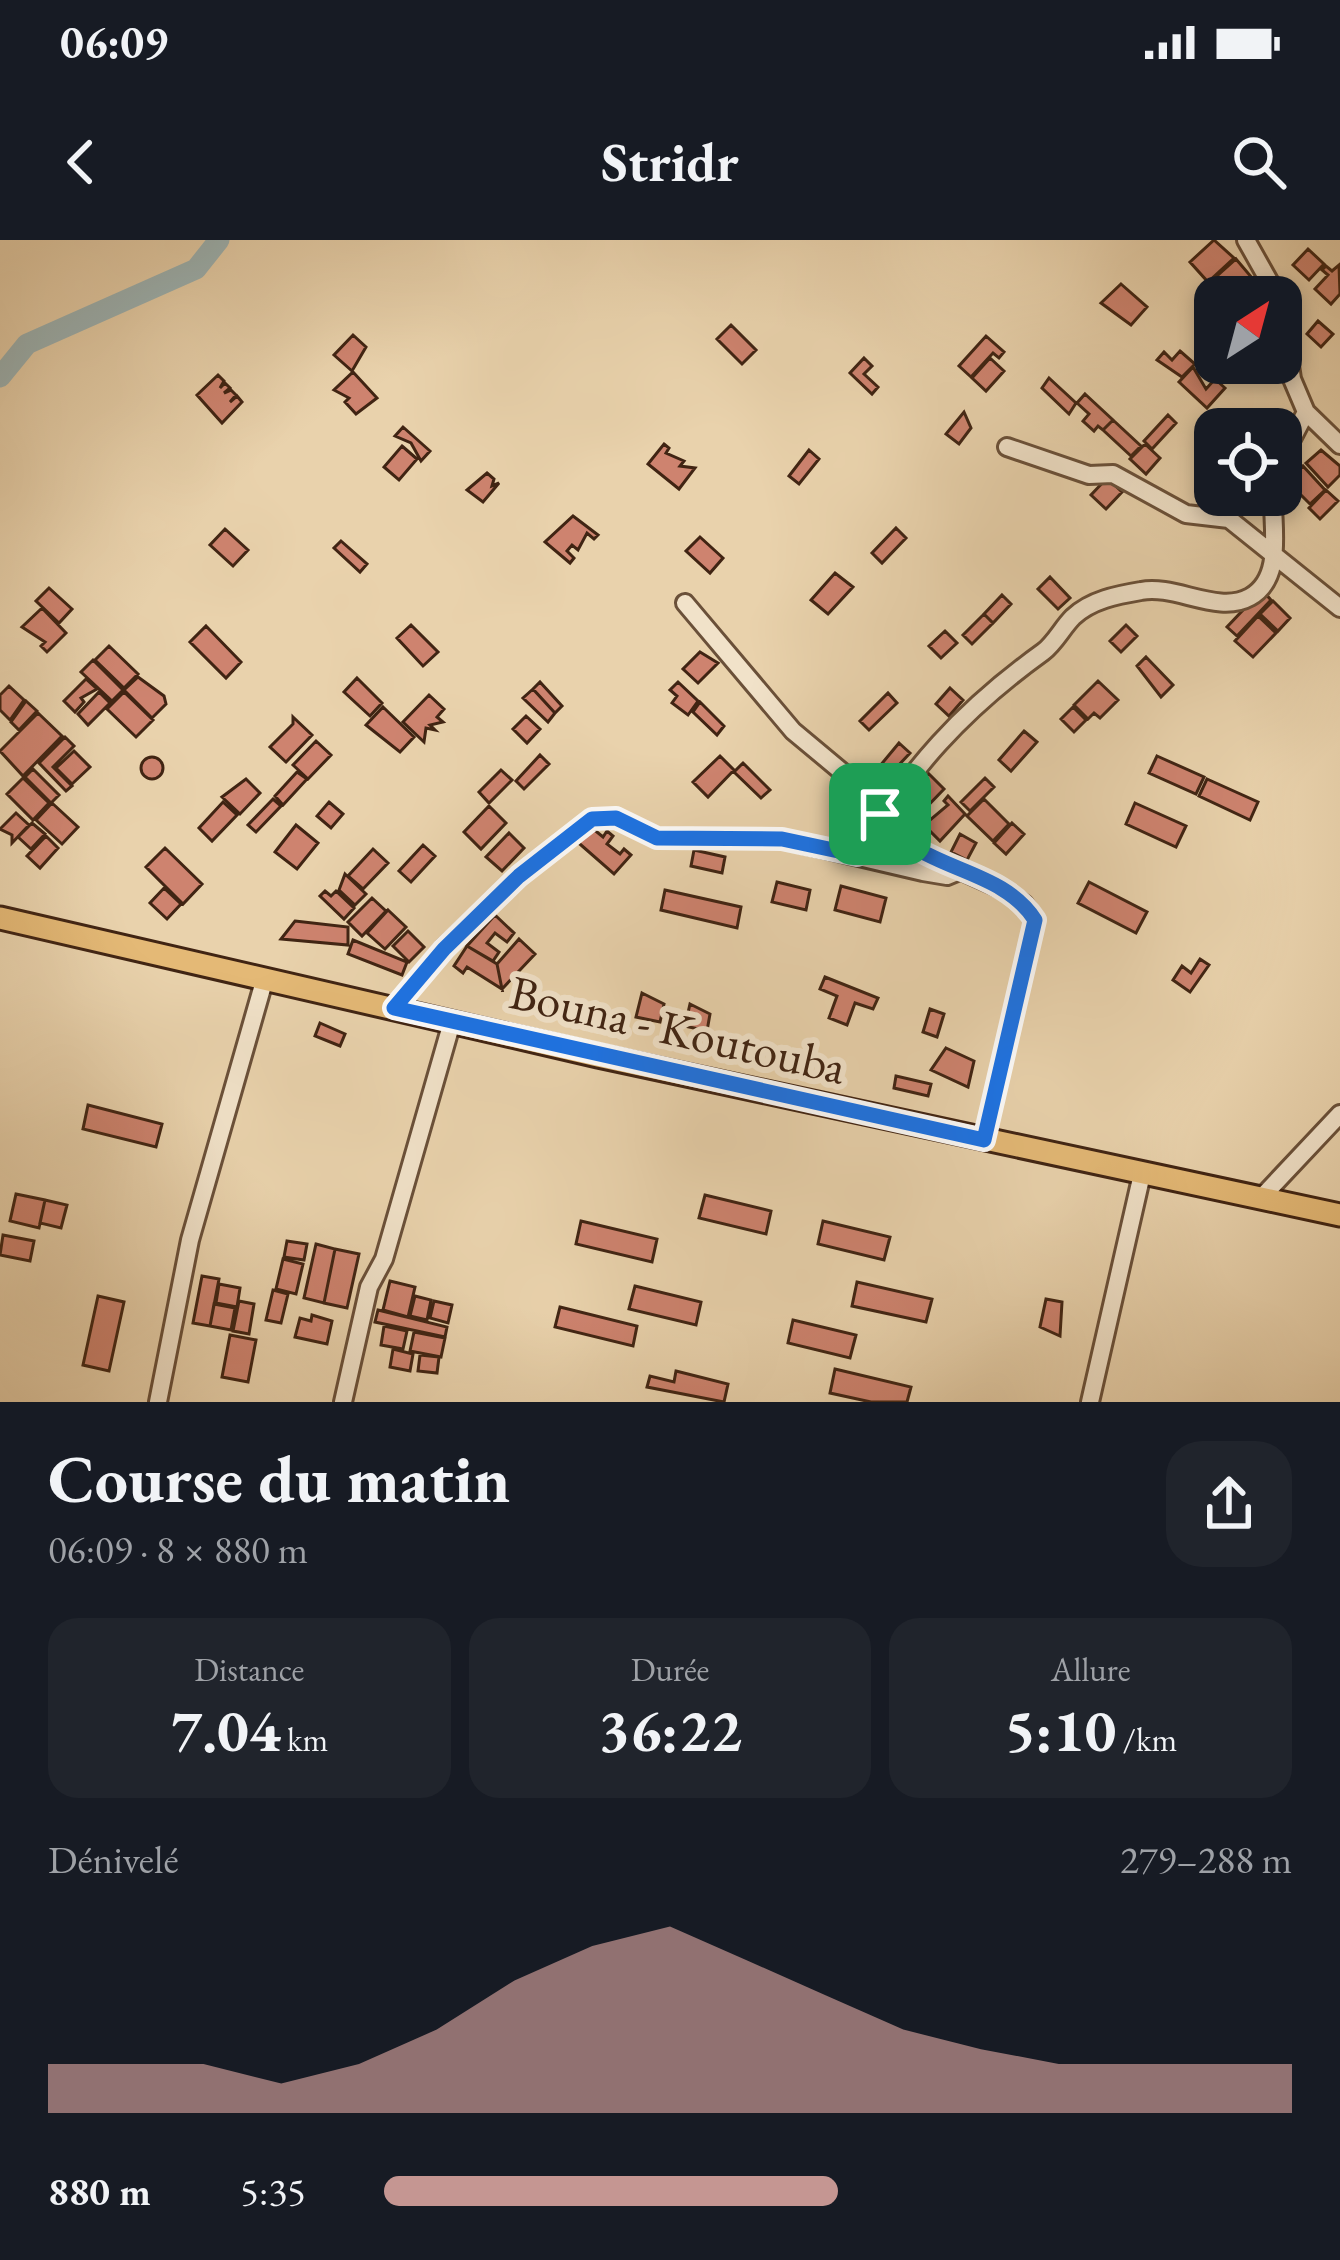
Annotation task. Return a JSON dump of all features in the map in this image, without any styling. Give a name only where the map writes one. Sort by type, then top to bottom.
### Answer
[{"type":"main road","name":"Bouna - Koutouba","points":[[0,918],[984,1140],[1340,1215]]},
{"type":"street","points":[[1246,240],[1266,276]]},
{"type":"street","points":[[1294,384],[1306,412],[1340,445]]},
{"type":"street","points":[[1302,420],[1306,412]]},
{"type":"street","points":[[1007,447],[1089,475],[1113,474],[1186,514],[1229,519],[1340,608]]},
{"type":"street","points":[[857,855],[880,814],[952,726],[1009,674],[1048,648],[1076,614],[1099,600],[1148,589],[1234,602],[1260,589],[1275,556],[1274,516]]},
{"type":"street","points":[[685,603],[793,731],[859,786],[904,845],[1024,904],[1035,920],[984,1140]]},
{"type":"street","points":[[394,1008],[444,949],[519,876],[592,819],[616,818],[657,838],[782,839],[922,872],[947,876],[960,871]]},
{"type":"street","points":[[158,1402],[190,1240],[265,978]]},
{"type":"street","points":[[343,1402],[369,1287],[384,1259],[452,1022]]},
{"type":"street","points":[[1261,1198],[1340,1114]]},
{"type":"street","points":[[1090,1402],[1142,1174]]},
{"type":"building","points":[[1214,240],[1234,258],[1214,276],[1203,276],[1190,262]]},
{"type":"building","points":[[1308,249],[1324,264],[1309,280],[1293,265]]},
{"type":"building","points":[[1236,259],[1250,276],[1217,276]]},
{"type":"building","points":[[1339,265],[1340,294],[1331,304],[1315,289],[1328,275],[1322,270],[1326,266],[1332,271]]},
{"type":"building","points":[[1121,284],[1147,307],[1131,325],[1101,303]]},
{"type":"building","points":[[1318,321],[1333,334],[1321,347],[1307,334]]},
{"type":"building","points":[[731,325],[756,350],[742,364],[717,339]]},
{"type":"building","points":[[353,335],[366,347],[352,371],[334,355]]},
{"type":"building","points":[[986,336],[1004,352],[999,358],[993,353],[971,377],[959,366]]},
{"type":"building","points":[[1180,351],[1194,365],[1182,377],[1157,360],[1164,352],[1172,360]]},
{"type":"building","points":[[864,358],[872,366],[864,374],[878,387],[872,394],[850,373]]},
{"type":"building","points":[[990,358],[1004,371],[986,391],[972,378]]},
{"type":"building","points":[[1193,367],[1194,384],[1225,388],[1207,408],[1179,382]]},
{"type":"building","points":[[353,372],[377,398],[356,414],[345,402],[349,398],[334,390]]},
{"type":"building","points":[[218,375],[224,381],[220,388],[225,383],[230,388],[224,393],[231,390],[236,395],[230,402],[237,396],[242,402],[222,423],[197,395]]},
{"type":"building","points":[[1049,378],[1076,403],[1069,414],[1042,388]]},
{"type":"building","points":[[1085,394],[1113,420],[1103,430],[1098,426],[1094,431],[1083,421],[1089,414],[1077,403]]},
{"type":"building","points":[[964,412],[971,428],[959,444],[946,434]]},
{"type":"building","points":[[1168,415],[1176,423],[1152,449],[1144,441]]},
{"type":"building","points":[[1113,420],[1141,446],[1131,456],[1103,430]]},
{"type":"building","points":[[403,427],[430,451],[421,461],[411,443],[395,436]]},
{"type":"building","points":[[664,444],[669,448],[666,453],[684,461],[680,466],[695,468],[679,489],[648,464]]},
{"type":"building","points":[[1145,444],[1160,458],[1146,474],[1130,459]]},
{"type":"building","points":[[402,446],[417,459],[399,480],[384,467]]},
{"type":"building","points":[[809,450],[819,459],[799,484],[789,476]]},
{"type":"building","points":[[1321,450],[1340,466],[1340,475],[1328,487],[1306,463]]},
{"type":"building","points":[[1302,467],[1325,490],[1310,504],[1302,496]]},
{"type":"building","points":[[487,473],[494,479],[492,486],[499,483],[483,502],[467,490]]},
{"type":"building","points":[[1107,478],[1122,492],[1106,509],[1091,495]]},
{"type":"building","points":[[1326,490],[1338,501],[1320,519],[1309,508]]},
{"type":"building","points":[[573,516],[598,535],[594,539],[587,533],[578,550],[572,545],[567,551],[574,558],[570,563],[545,542]]},
{"type":"building","points":[[896,528],[906,538],[882,563],[872,553]]},
{"type":"building","points":[[225,529],[248,550],[233,566],[210,545]]},
{"type":"building","points":[[700,537],[723,558],[710,573],[686,551]]},
{"type":"building","points":[[341,541],[367,564],[360,572],[334,548]]},
{"type":"building","points":[[835,573],[853,587],[828,614],[811,600]]},
{"type":"building","points":[[1050,577],[1070,598],[1058,609],[1038,589]]},
{"type":"building","points":[[49,588],[72,609],[59,623],[36,601]]},
{"type":"building","points":[[1262,590],[1271,600],[1237,636],[1227,627]]},
{"type":"building","points":[[1002,595],[1011,604],[993,623],[984,614]]},
{"type":"building","points":[[1273,601],[1290,618],[1278,631],[1260,614]]},
{"type":"building","points":[[42,608],[66,633],[47,652],[41,646],[45,642],[22,627]]},
{"type":"building","points":[[984,614],[993,623],[972,644],[963,635]]},
{"type":"building","points":[[1258,616],[1276,633],[1253,657],[1235,641]]},
{"type":"building","points":[[411,625],[438,652],[423,666],[397,638]]},
{"type":"building","points":[[1126,625],[1137,636],[1121,652],[1110,641]]},
{"type":"building","points":[[206,626],[241,662],[226,678],[190,642]]},
{"type":"building","points":[[945,631],[957,643],[941,658],[929,646]]},
{"type":"building","points":[[109,646],[138,674],[124,688],[95,660]]},
{"type":"building","points":[[700,652],[718,663],[698,683],[683,669]]},
{"type":"building","points":[[1146,657],[1173,685],[1161,697],[1137,666]]},
{"type":"building","points":[[93,660],[123,690],[112,701],[81,672]]},
{"type":"building","points":[[138,677],[164,696],[166,704],[152,718],[124,690]]},
{"type":"building","points":[[357,678],[382,703],[370,716],[344,692]]},
{"type":"building","points":[[86,679],[97,689],[81,698],[84,702],[75,712],[64,701]]},
{"type":"building","points":[[1098,681],[1118,700],[1100,718],[1094,713],[1088,719],[1074,705]]},
{"type":"building","points":[[540,682],[562,706],[555,713],[533,689]]},
{"type":"building","points":[[678,682],[698,701],[688,715],[672,703],[677,696],[670,690]]},
{"type":"building","points":[[9,686],[24,700],[10,720],[0,710],[0,695]]},
{"type":"building","points":[[950,688],[963,700],[949,716],[936,704]]},
{"type":"building","points":[[533,689],[555,713],[548,722],[523,698]]},
{"type":"building","points":[[99,692],[110,703],[88,725],[78,714]]},
{"type":"building","points":[[124,692],[153,720],[136,737],[107,709]]},
{"type":"building","points":[[888,693],[897,703],[869,730],[860,721]]},
{"type":"building","points":[[429,695],[444,709],[437,717],[443,722],[430,725],[435,730],[426,728],[424,742],[403,722]]},
{"type":"building","points":[[26,701],[37,711],[19,730],[11,722]]},
{"type":"building","points":[[700,702],[724,726],[717,735],[693,712]]},
{"type":"building","points":[[383,707],[414,737],[400,752],[366,725]]},
{"type":"building","points":[[1073,707],[1086,720],[1074,732],[1061,719]]},
{"type":"building","points":[[38,713],[62,736],[23,776],[0,751]]},
{"type":"building","points":[[526,716],[540,729],[527,743],[513,729]]},
{"type":"building","points":[[293,717],[312,735],[286,762],[270,747],[293,724]]},
{"type":"building","points":[[1024,731],[1037,742],[1011,771],[999,760]]},
{"type":"building","points":[[65,737],[74,746],[53,767],[72,786],[66,791],[39,763]]},
{"type":"building","points":[[316,741],[331,755],[308,779],[293,765]]},
{"type":"building","points":[[899,743],[910,753],[883,782],[874,773]]},
{"type":"building","points":[[74,751],[90,767],[72,784],[56,768]]},
{"type":"building","points":[[540,755],[549,764],[524,789],[516,781]]},
{"type":"building","points":[[720,756],[734,770],[708,797],[693,782]]},
{"type":"building","points":[[1157,756],[1204,777],[1196,794],[1149,773]]},
{"type":"building","points":[[152,757],[163,768],[152,779],[141,768]]},
{"type":"building","points":[[743,763],[770,790],[761,798],[734,772]]},
{"type":"building","points":[[33,769],[59,795],[51,803],[25,777]]},
{"type":"building","points":[[501,770],[512,780],[489,803],[479,792]]},
{"type":"building","points":[[297,772],[307,779],[283,805],[275,796]]},
{"type":"building","points":[[928,773],[944,789],[919,815],[902,800]]},
{"type":"building","points":[[23,778],[49,803],[33,820],[7,794]]},
{"type":"building","points":[[985,778],[994,787],[970,811],[961,802]]},
{"type":"building","points":[[246,779],[260,793],[240,814],[222,797]]},
{"type":"building","points":[[1207,779],[1258,802],[1250,820],[1199,796]]},
{"type":"building","points":[[948,796],[965,814],[940,841],[924,825],[948,805],[944,801]]},
{"type":"building","points":[[273,799],[281,806],[256,832],[248,825]]},
{"type":"building","points":[[984,799],[1009,824],[993,841],[967,816]]},
{"type":"building","points":[[223,802],[237,815],[212,841],[199,828]]},
{"type":"building","points":[[329,802],[343,814],[331,828],[317,816]]},
{"type":"building","points":[[52,803],[78,827],[62,844],[36,820]]},
{"type":"building","points":[[1135,803],[1186,826],[1176,847],[1126,824]]},
{"type":"building","points":[[489,806],[506,823],[481,849],[464,832]]},
{"type":"building","points":[[16,813],[29,825],[12,843],[12,835],[0,829]]},
{"type":"building","points":[[32,823],[45,834],[31,849],[18,837]]},
{"type":"building","points":[[586,823],[603,837],[607,831],[613,836],[607,844],[620,854],[624,849],[631,855],[614,874],[573,838]]},
{"type":"building","points":[[1012,823],[1024,834],[1006,854],[994,843]]},
{"type":"building","points":[[296,825],[318,843],[297,869],[275,852]]},
{"type":"building","points":[[509,833],[524,848],[502,871],[486,857]]},
{"type":"building","points":[[960,834],[976,843],[967,860],[951,852]]},
{"type":"building","points":[[46,836],[58,848],[40,868],[27,856]]},
{"type":"building","points":[[423,845],[435,856],[411,882],[399,871]]},
{"type":"building","points":[[165,848],[202,884],[183,904],[146,867]]},
{"type":"building","points":[[373,849],[388,863],[363,889],[348,876]]},
{"type":"building","points":[[694,850],[725,857],[722,873],[691,866]]},
{"type":"building","points":[[345,874],[366,894],[355,905],[339,890]]},
{"type":"building","points":[[777,882],[810,890],[806,910],[772,902]]},
{"type":"building","points":[[1089,882],[1147,912],[1136,933],[1078,903]]},
{"type":"building","points":[[841,886],[886,898],[880,922],[835,910]]},
{"type":"building","points":[[164,888],[181,904],[167,919],[150,903]]},
{"type":"building","points":[[665,890],[741,907],[737,928],[661,910]]},
{"type":"building","points":[[325,891],[331,896],[336,891],[354,908],[344,919],[320,896]]},
{"type":"building","points":[[372,898],[386,911],[362,936],[348,922]]},
{"type":"building","points":[[388,910],[406,927],[385,949],[367,933]]},
{"type":"building","points":[[495,915],[514,933],[507,942],[495,933],[487,943],[499,952],[493,961],[467,946]]},
{"type":"building","points":[[295,921],[348,927],[348,945],[281,939]]},
{"type":"building","points":[[408,931],[424,947],[409,962],[393,946]]},
{"type":"building","points":[[519,939],[535,954],[502,989],[497,964]]},
{"type":"building","points":[[353,940],[407,962],[402,975],[348,954]]},
{"type":"building","points":[[467,946],[497,964],[502,989],[467,967],[463,973],[454,966]]},
{"type":"building","points":[[1200,959],[1209,965],[1190,992],[1173,980],[1182,966],[1191,973]]},
{"type":"building","points":[[825,977],[878,998],[873,1009],[855,1003],[847,1025],[829,1018],[837,996],[820,989]]},
{"type":"building","points":[[642,993],[664,1004],[660,1022],[636,1017]]},
{"type":"building","points":[[690,1004],[710,1014],[707,1031],[685,1026]]},
{"type":"building","points":[[930,1009],[944,1014],[937,1037],[923,1032]]},
{"type":"building","points":[[320,1023],[345,1034],[340,1046],[315,1036]]},
{"type":"building","points":[[946,1048],[974,1061],[968,1087],[931,1070]]},
{"type":"building","points":[[896,1076],[931,1084],[928,1096],[894,1088]]},
{"type":"building","points":[[88,1105],[162,1124],[156,1147],[83,1129]]},
{"type":"building","points":[[16,1194],[45,1200],[39,1228],[10,1221]]},
{"type":"building","points":[[705,1195],[771,1211],[766,1234],[699,1218]]},
{"type":"building","points":[[45,1200],[67,1205],[61,1228],[40,1223]]},
{"type":"building","points":[[581,1221],[657,1239],[652,1262],[576,1244]]},
{"type":"building","points":[[823,1221],[890,1237],[884,1260],[818,1244]]},
{"type":"building","points":[[3,1235],[34,1241],[30,1261],[0,1255]]},
{"type":"building","points":[[287,1241],[307,1244],[304,1260],[284,1257]]},
{"type":"building","points":[[316,1244],[335,1249],[324,1303],[304,1298]]},
{"type":"building","points":[[335,1249],[359,1254],[347,1308],[324,1303]]},
{"type":"building","points":[[283,1259],[303,1264],[296,1294],[276,1289]]},
{"type":"building","points":[[202,1276],[219,1279],[210,1326],[193,1323]]},
{"type":"building","points":[[390,1281],[415,1287],[408,1317],[383,1310]]},
{"type":"building","points":[[857,1282],[932,1299],[926,1322],[852,1306]]},
{"type":"building","points":[[219,1284],[240,1288],[237,1307],[216,1303]]},
{"type":"building","points":[[635,1286],[701,1302],[696,1325],[629,1309]]},
{"type":"building","points":[[273,1290],[288,1294],[281,1323],[266,1320]]},
{"type":"building","points":[[98,1296],[124,1302],[109,1371],[83,1365]]},
{"type":"building","points":[[415,1296],[431,1300],[427,1320],[410,1316]]},
{"type":"building","points":[[1046,1299],[1062,1302],[1060,1336],[1040,1327]]},
{"type":"building","points":[[239,1301],[254,1304],[249,1334],[233,1331]]},
{"type":"building","points":[[434,1301],[452,1305],[448,1323],[430,1318]]},
{"type":"building","points":[[214,1304],[235,1308],[231,1330],[210,1326]]},
{"type":"building","points":[[560,1307],[637,1326],[633,1346],[555,1327]]},
{"type":"building","points":[[378,1310],[447,1327],[445,1337],[375,1322]]},
{"type":"building","points":[[312,1315],[332,1321],[327,1344],[295,1337],[300,1318],[311,1321]]},
{"type":"building","points":[[793,1320],[856,1335],[850,1358],[788,1343]]},
{"type":"building","points":[[384,1326],[407,1331],[403,1349],[381,1345]]},
{"type":"building","points":[[414,1332],[445,1338],[441,1357],[410,1351]]},
{"type":"building","points":[[230,1335],[256,1340],[248,1382],[222,1377]]},
{"type":"building","points":[[393,1349],[413,1354],[410,1371],[390,1367]]},
{"type":"building","points":[[420,1355],[439,1357],[437,1373],[418,1371]]},
{"type":"building","points":[[835,1369],[911,1387],[907,1402],[871,1402],[830,1393]]},
{"type":"building","points":[[676,1371],[728,1384],[724,1402],[647,1387],[650,1376],[674,1382]]},
{"type":"waterway","points":[[0,377],[27,344],[196,269],[219,240]]},
{"type":"route","points":[[880,814],[904,845],[1001,889],[1024,904],[1035,920],[984,1140],[394,1008],[444,949],[580,823],[616,818],[642,835],[657,838],[782,839],[857,855],[880,814]]}]
